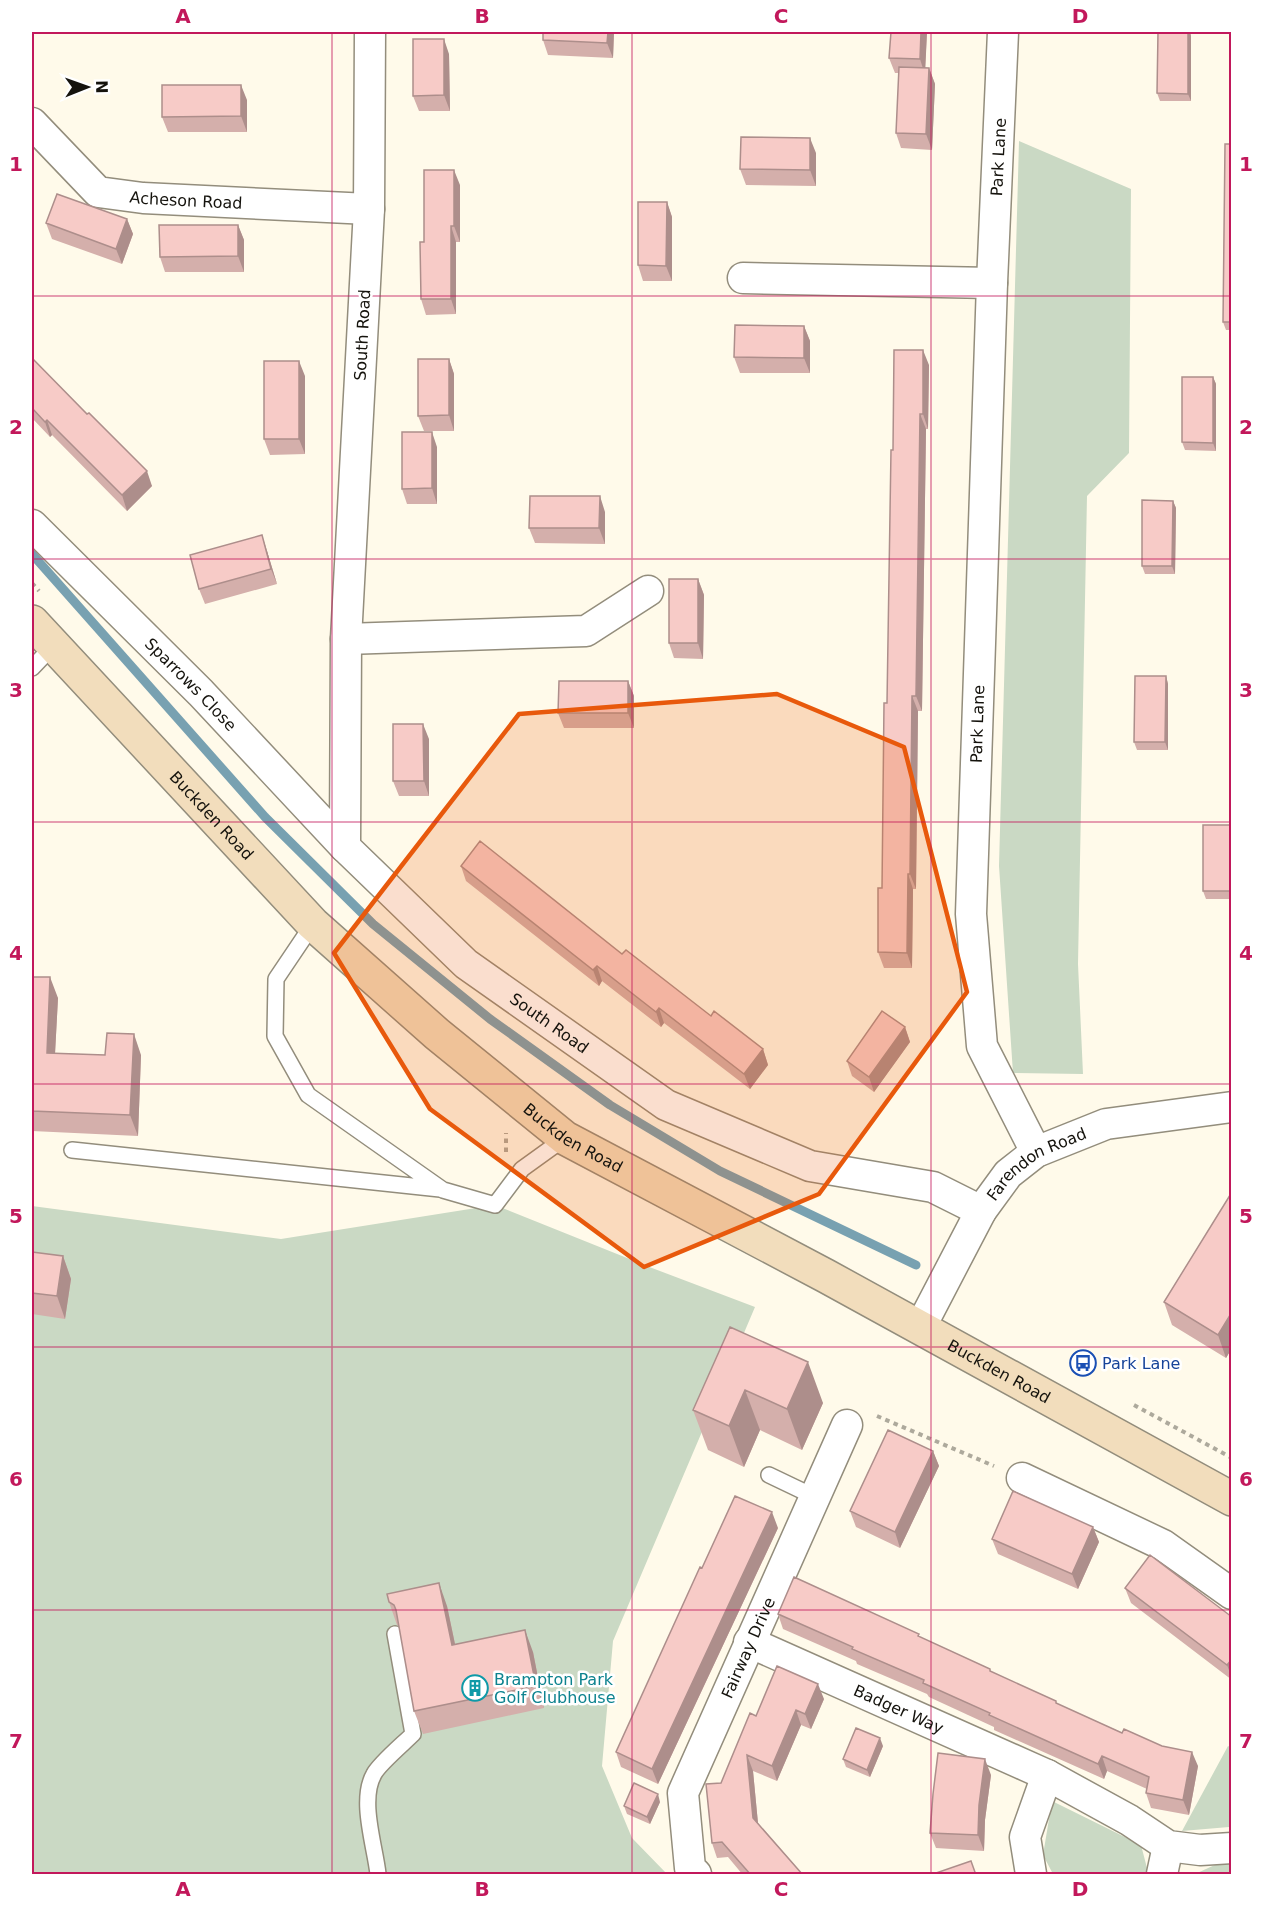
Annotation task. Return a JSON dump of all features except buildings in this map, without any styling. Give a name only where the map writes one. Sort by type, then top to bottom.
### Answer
[{"type":"main road","name":"Buckden Road","points":[[32,622],[37,662],[313,924],[437,1034],[565,1138],[826,1276],[1232,1499]]},
{"type":"street","name":"South Road","points":[[370,32],[369,209],[346,639],[345,847],[466,964],[666,1105],[810,1166],[933,1186],[981,1212]]},
{"type":"street","name":"Park Lane","points":[[1003,32],[992,283],[971,914],[982,1046],[1036,1152]]},
{"type":"street","name":"Acheson Road","points":[[32,123],[99,192],[143,198],[369,209]]},
{"type":"street","points":[[743,278],[992,283]]},
{"type":"street","name":"Sparrows Close","points":[[32,525],[201,693],[345,847]]},
{"type":"street","points":[[346,639],[586,631],[648,591]]},
{"type":"street","name":"Farendon Road","points":[[920,1328],[981,1212],[1008,1174],[1036,1152],[1106,1124],[1232,1107]]},
{"type":"street","name":"Fairway Drive","points":[[696,1875],[690,1868],[683,1793],[847,1425]]},
{"type":"street","points":[[1022,1478],[1163,1545],[1232,1594]]},
{"type":"street","name":"Badger Way","points":[[749,1642],[1047,1776],[1129,1820],[1168,1846],[1200,1850],[1232,1848]]},
{"type":"street","points":[[1030,1875],[1025,1837],[1047,1776]]},
{"type":"street","points":[[1162,1875],[1168,1846]]},
{"type":"lane","points":[[313,924],[276,979],[275,1036],[308,1095],[442,1190]]},
{"type":"lane","points":[[72,1150],[442,1190],[495,1205],[522,1169],[565,1138]]},
{"type":"lane","points":[[769,1475],[815,1497]]},
{"type":"lane","points":[[378,1875],[371,1839],[368,1798],[374,1774],[412,1734],[395,1634]]},
{"type":"path","points":[[847,1425],[870,1413],[1022,1478]]},
{"type":"highlighted area","points":[[777,694],[904,747],[967,992],[819,1194],[644,1267],[430,1109],[334,953],[519,714]]},
{"type":"green space","points":[[1019,141],[1131,189],[1129,453],[1087,496],[1078,964],[1083,1074],[1013,1073],[999,866]]},
{"type":"green space","points":[[495,1205],[755,1307],[613,1641],[602,1766],[632,1838],[667,1874],[32,1874],[32,1206],[281,1239]]},
{"type":"green space","points":[[1228,1746],[1232,1748],[1231,1825],[1182,1831]]},
{"type":"green space","points":[[1052,1801],[1141,1845],[1147,1868],[1146,1874],[1053,1874],[1043,1855]]},
{"type":"green space","points":[[1231,1860],[1231,1874],[1195,1874],[1217,1864]]},
{"type":"waterway","points":[[32,554],[265,817],[373,924],[490,1019],[610,1105],[720,1171],[916,1265]]},
{"type":"place","name":"Park Lane","points":[[1083,1363]]},
{"type":"place","name":"Brampton Park Golf Clubhouse","points":[[475,1688]]}]
